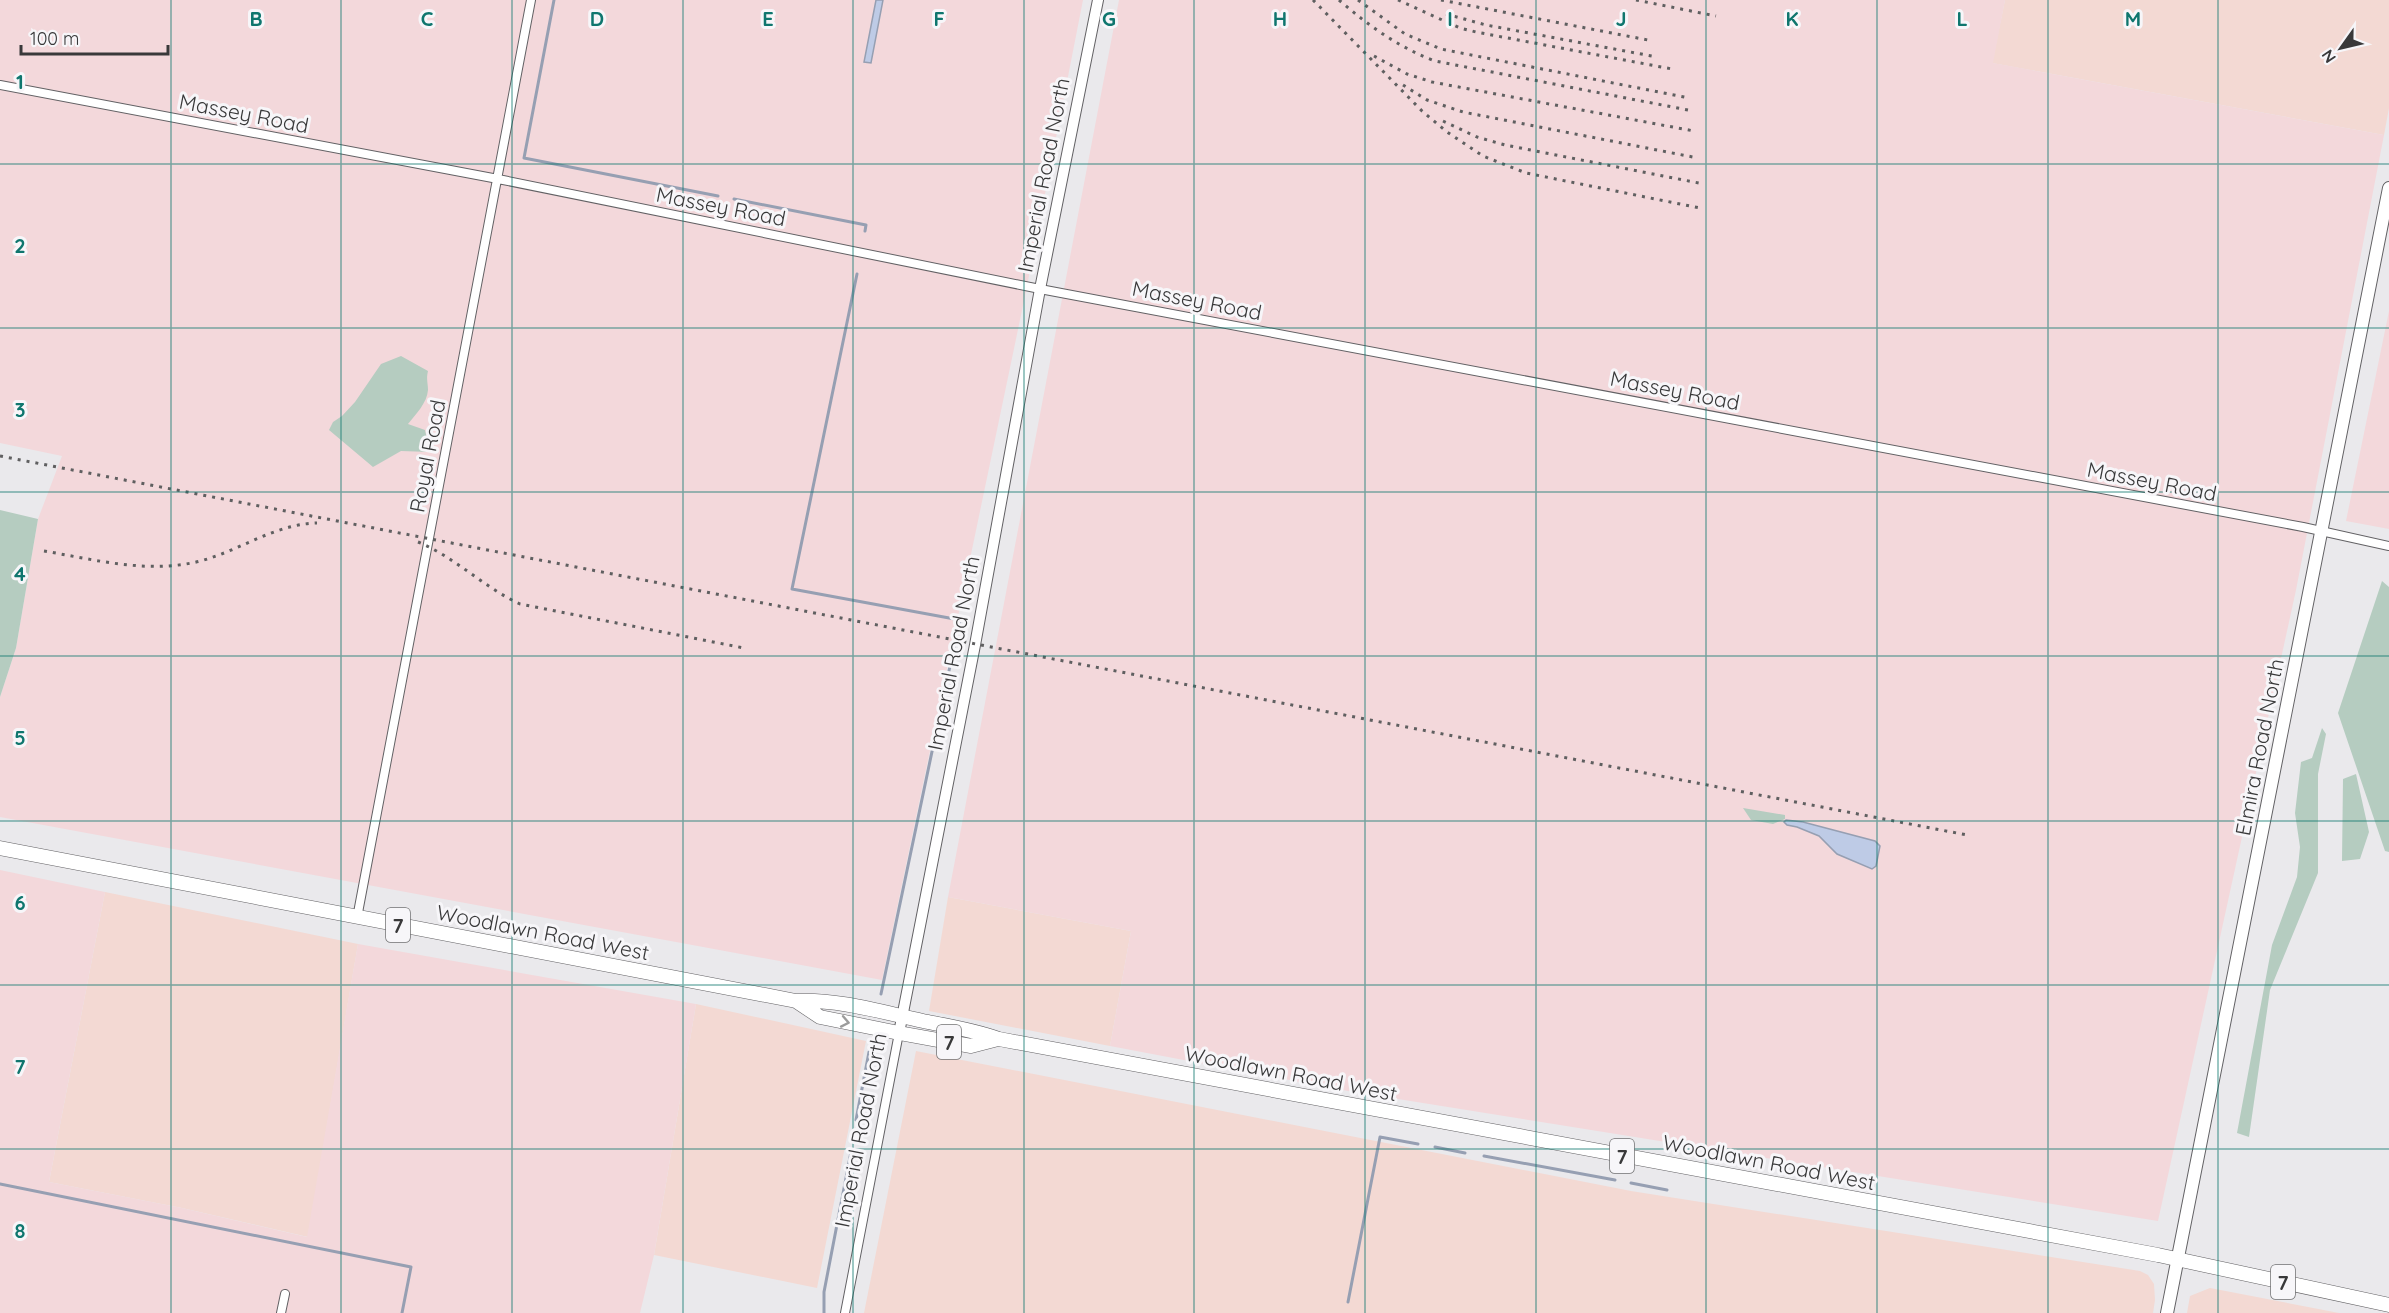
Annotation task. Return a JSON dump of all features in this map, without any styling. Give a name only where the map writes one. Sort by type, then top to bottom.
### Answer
[{"type":"main road","name":"Elmira Road North","points":[[2167,1313],[2389,188]]},
{"type":"main road","name":"Woodlawn Road West","points":[[0,848],[796,1001],[822,1000],[974,1030],[999,1039],[2178,1259],[2389,1305]]},
{"type":"main road","name":"Woodlawn Road West","points":[[796,1001],[820,1017],[899,1033],[971,1046],[999,1039]]},
{"type":"street","name":"Royal Road","points":[[357,918],[531,0]]},
{"type":"street","name":"Imperial Road North","points":[[845,1313],[974,650],[1040,289],[1098,0]]},
{"type":"street","name":"Massey Road","points":[[0,85],[498,179],[1040,289],[2321,531],[2389,546]]},
{"type":"street","points":[[281,1313],[285,1294]]},
{"type":"shaded area","points":[[0,0],[1083,0],[1025,296],[882,980],[0,817],[0,697],[16,648],[38,519],[62,456],[0,443]]},
{"type":"shaded area","points":[[1119,0],[2005,0],[1993,63],[2384,135],[2296,590],[2158,1221],[1348,1091],[1110,1046],[1131,931],[948,897]]},
{"type":"shaded area","points":[[2005,0],[2389,0],[2389,108],[2384,135],[1992,63]]},
{"type":"shaded area","points":[[2389,311],[2389,529],[2346,521]]},
{"type":"shaded area","points":[[0,870],[105,892],[49,1182],[182,1208],[307,1237],[358,944],[696,1004],[654,1255],[640,1313],[0,1313]]},
{"type":"shaded area","points":[[105,892],[358,944],[308,1237],[182,1208],[49,1182]]},
{"type":"shaded area","points":[[948,897],[1131,931],[1110,1046],[929,1011]]},
{"type":"shaded area","points":[[696,1004],[866,1041],[817,1288],[654,1255]]},
{"type":"shaded area","points":[[916,1051],[1631,1191],[2140,1271],[2148,1275],[2154,1284],[2153,1313],[864,1313]]},
{"type":"shaded area","points":[[2210,1288],[2339,1313],[2187,1313],[2190,1296]]},
{"type":"green space","points":[[401,356],[428,371],[426,399],[408,424],[425,430],[430,452],[401,451],[373,467],[329,430],[333,422],[355,402],[381,364]]},
{"type":"green space","points":[[0,510],[38,519],[16,648],[0,697]]},
{"type":"green space","points":[[2382,581],[2389,587],[2389,852],[2385,851],[2338,713]]},
{"type":"green space","points":[[2322,728],[2326,734],[2318,774],[2318,873],[2270,990],[2249,1137],[2237,1133],[2272,945],[2297,877],[2300,847],[2295,813],[2301,762],[2312,758]]},
{"type":"green space","points":[[2356,774],[2369,832],[2360,859],[2342,861],[2343,779]]},
{"type":"green space","points":[[1743,808],[1785,815],[1785,819],[1773,824],[1751,820]]},
{"type":"water","points":[[876,0],[883,0],[871,63],[864,62]]},
{"type":"water","points":[[1786,820],[1803,822],[1875,841],[1880,846],[1876,866],[1872,869],[1837,854],[1819,836],[1787,825],[1784,822]]},
{"type":"waterway","points":[[554,0],[524,158],[718,196]]},
{"type":"waterway","points":[[734,199],[866,225],[865,231]]},
{"type":"waterway","points":[[857,274],[792,589],[960,620],[958,630]]},
{"type":"waterway","points":[[881,994],[954,647]]},
{"type":"waterway","points":[[856,1120],[869,1052]]},
{"type":"waterway","points":[[1348,1302],[1380,1137],[1418,1144]]},
{"type":"waterway","points":[[1435,1147],[1465,1153]]},
{"type":"waterway","points":[[824,1313],[824,1292],[851,1152]]},
{"type":"waterway","points":[[1484,1156],[1615,1180]]},
{"type":"waterway","points":[[1631,1183],[1667,1190]]},
{"type":"waterway","points":[[0,1184],[411,1267],[402,1313]]},
{"type":"railway","points":[[1313,0],[1422,111],[1447,132],[1483,156],[1526,173],[1700,208]]},
{"type":"railway","points":[[1339,0],[1384,35],[1435,61],[1688,110]]},
{"type":"railway","points":[[1358,0],[1405,34],[1441,49],[1689,98]]},
{"type":"railway","points":[[1398,0],[1460,28],[1672,69]]},
{"type":"railway","points":[[1441,0],[1653,41]]},
{"type":"railway","points":[[1636,0],[1716,16]]},
{"type":"railway","points":[[1446,14],[1486,25],[1657,57]]},
{"type":"railway","points":[[1374,56],[1407,74],[1432,82],[1694,131]]},
{"type":"railway","points":[[1403,85],[1427,100],[1463,112],[1698,158]]},
{"type":"railway","points":[[1443,121],[1477,137],[1505,145],[1699,183]]},
{"type":"railway","points":[[0,456],[1967,835]]},
{"type":"railway","points":[[44,551],[104,562],[144,566],[184,564],[218,555],[273,532],[302,524],[317,523]]},
{"type":"railway","points":[[418,542],[520,604],[744,648]]}]
